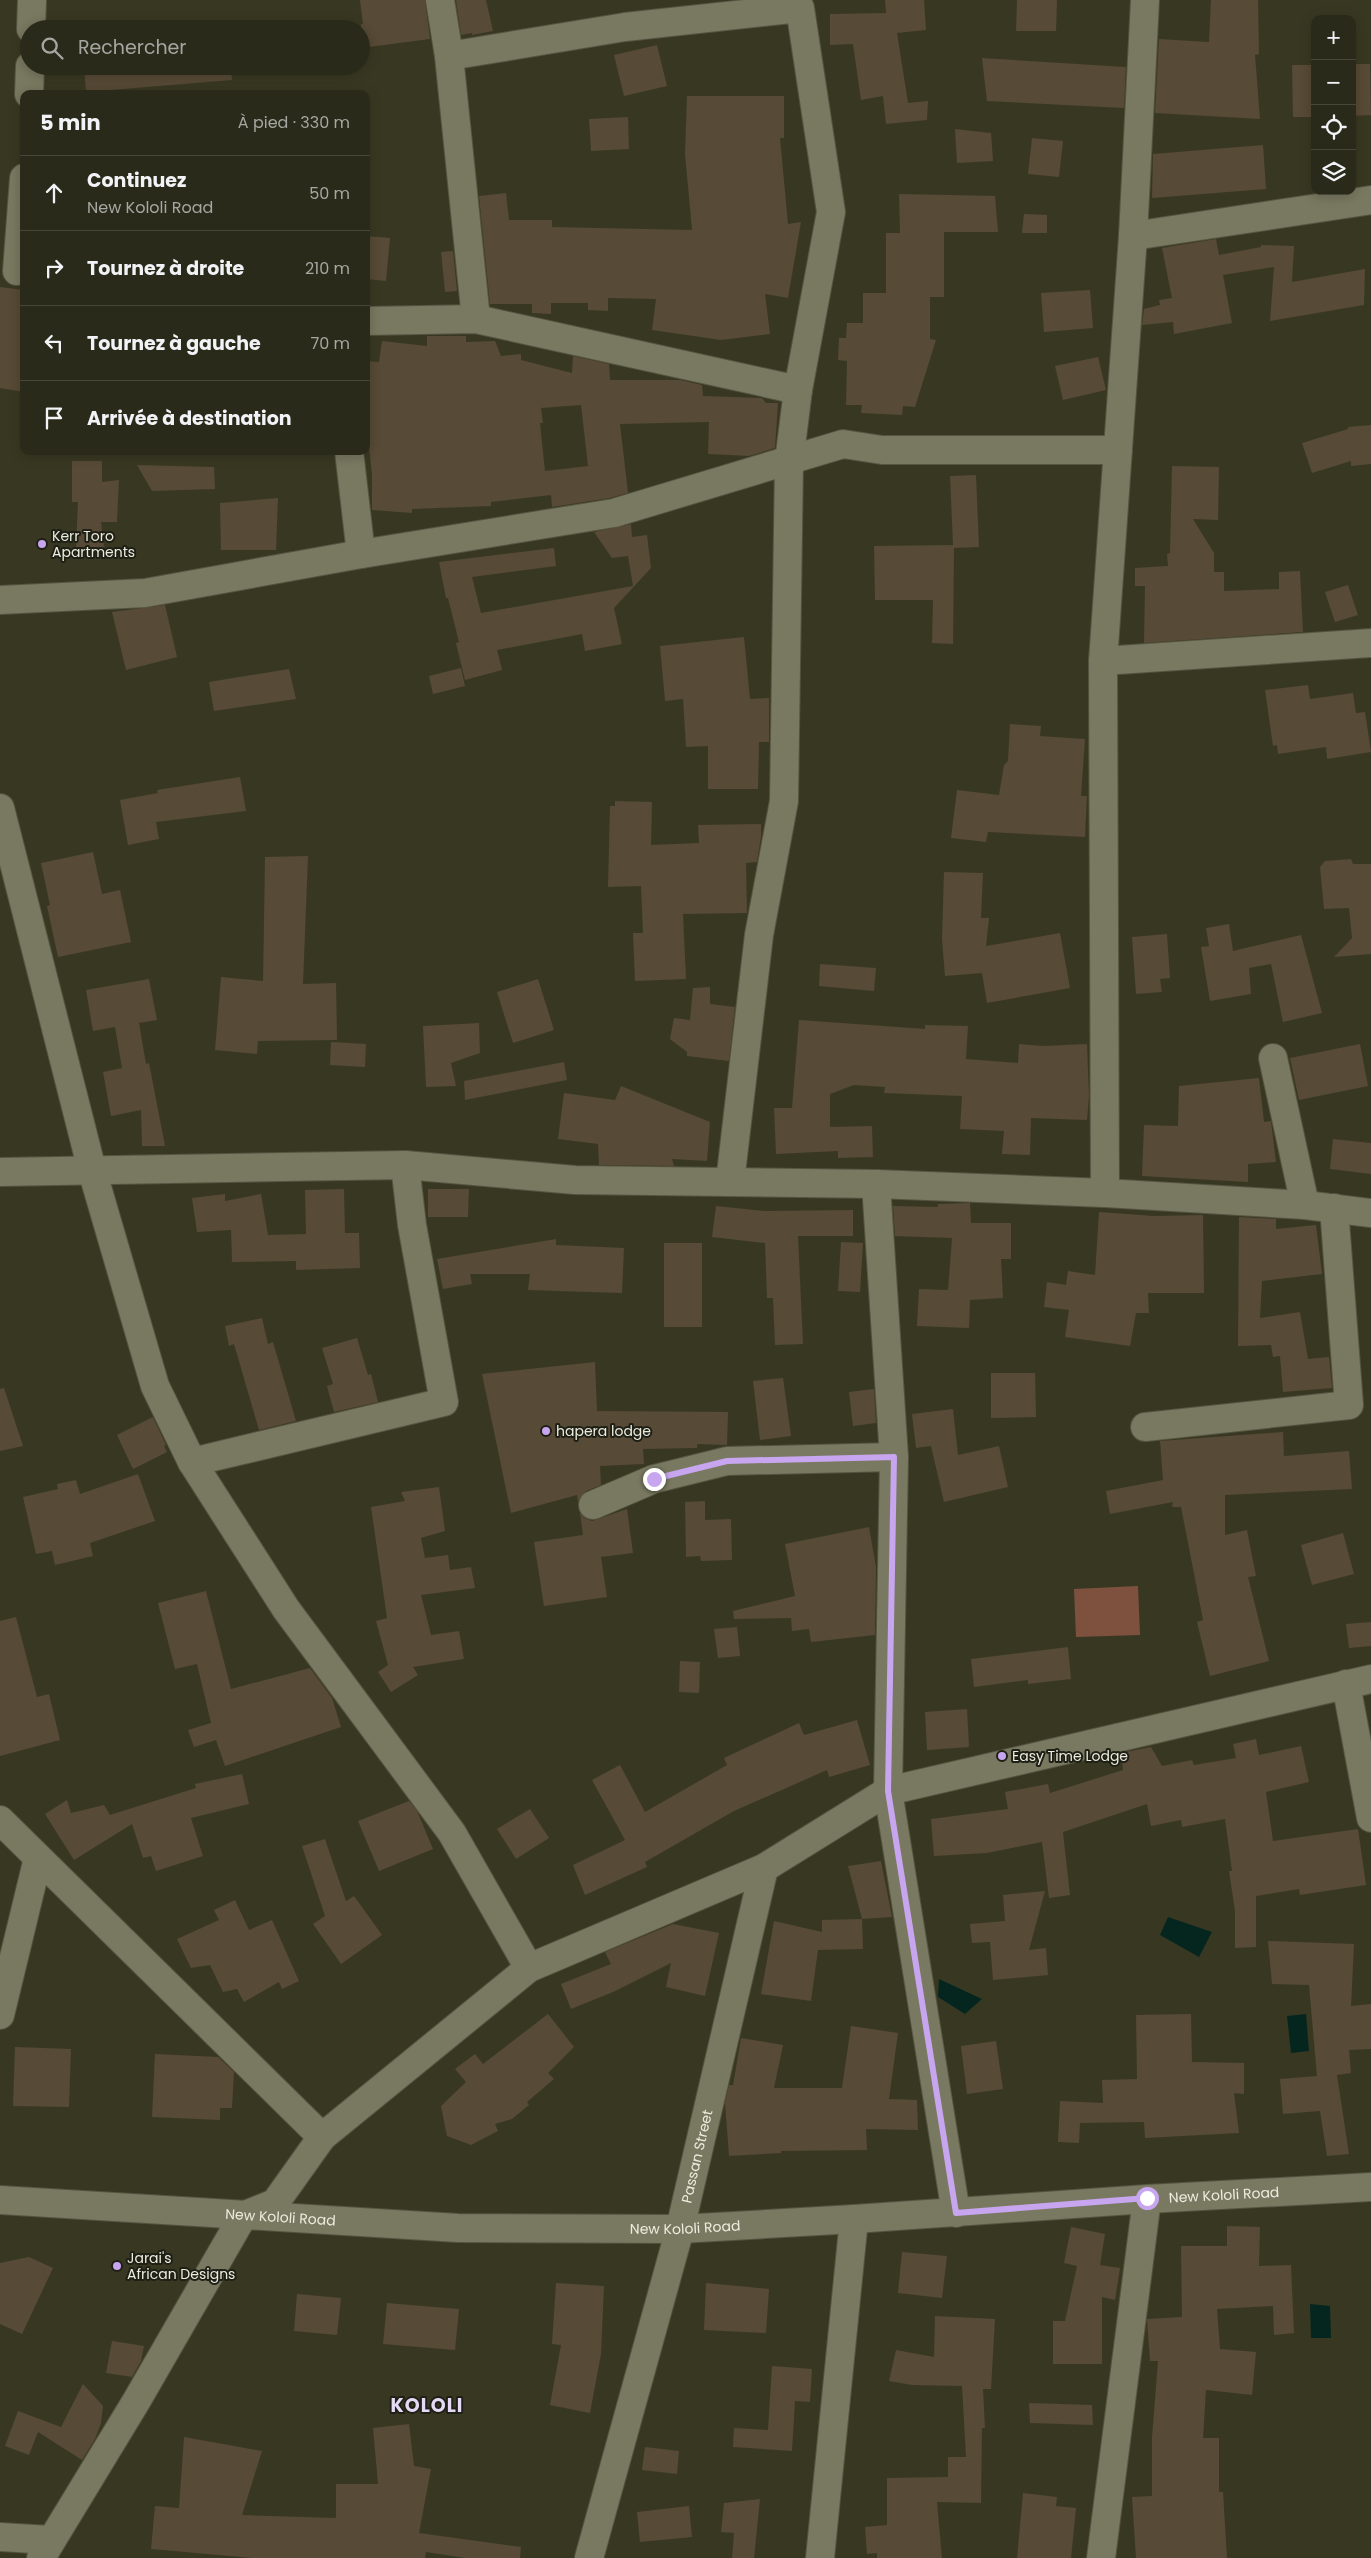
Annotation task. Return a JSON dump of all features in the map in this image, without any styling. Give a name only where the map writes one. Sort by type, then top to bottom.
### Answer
[{"type":"street","points":[[31,20],[32,0]]},
{"type":"street","points":[[440,0],[449,56],[476,319]]},
{"type":"street","points":[[1105,1193],[1104,661],[1133,236],[1145,0]]},
{"type":"street","points":[[449,56],[625,27],[800,8],[831,212],[798,390],[789,462],[784,801],[759,935],[730,1182]]},
{"type":"street","points":[[29,90],[30,75]]},
{"type":"street","points":[[1133,236],[1371,200]]},
{"type":"street","points":[[14,270],[20,215]]},
{"type":"street","points":[[370,321],[476,319],[798,390]]},
{"type":"street","points":[[0,600],[145,593],[361,554],[614,513],[789,462],[843,444],[882,450],[1118,450]]},
{"type":"street","points":[[349,455],[361,554]]},
{"type":"street","points":[[1104,661],[1371,643]]},
{"type":"street","points":[[0,808],[92,1170],[155,1386],[192,1462],[286,1609],[452,1833],[529,1968]]},
{"type":"street","points":[[1273,1058],[1305,1205]]},
{"type":"street","points":[[192,1462],[444,1402],[412,1225],[405,1166]]},
{"type":"street","points":[[0,1172],[405,1166],[575,1180],[876,1184],[1105,1193],[1305,1205],[1371,1213]]},
{"type":"street","points":[[876,1184],[894,1457],[888,1791],[956,2213]]},
{"type":"street","points":[[1145,1427],[1349,1405],[1334,1208]]},
{"type":"street","points":[[594,1505],[654,1479],[727,1461],[894,1457]]},
{"type":"street","points":[[0,2537],[46,2549],[137,2400],[243,2216],[275,2203],[322,2137],[529,1968],[764,1868],[888,1791],[1359,1682],[1371,1818]]},
{"type":"street","points":[[0,1820],[20,1848],[322,2137]]},
{"type":"street","points":[[0,2016],[20,1848]]},
{"type":"street","name":"Passan Street","points":[[589,2558],[680,2229],[764,1868]]},
{"type":"street","name":"New Kololi Road","points":[[0,2200],[458,2228],[680,2229],[956,2213],[1147,2198],[1371,2187]]},
{"type":"street","points":[[1101,2558],[1147,2198]]},
{"type":"street","points":[[820,2558],[854,2219]]},
{"type":"shaded area","points":[[1138,1586],[1140,1635],[1076,1637],[1074,1589]]},
{"type":"water","points":[[1168,1917],[1212,1932],[1199,1957],[1160,1935]]},
{"type":"water","points":[[939,1979],[982,1999],[965,2014],[938,1997]]},
{"type":"water","points":[[1306,2014],[1309,2051],[1291,2053],[1287,2016]]},
{"type":"water","points":[[1310,2304],[1330,2306],[1331,2338],[1311,2338]]},
{"type":"building","points":[[360,0],[425,0],[430,39],[370,47],[370,20],[362,20]]},
{"type":"building","points":[[456,0],[486,0],[493,31],[461,35]]},
{"type":"building","points":[[885,0],[924,0],[926,30],[897,33],[908,103],[928,101],[927,120],[886,124],[883,96],[861,100],[853,44],[830,45],[830,14],[886,13]]},
{"type":"building","points":[[1017,0],[1057,0],[1056,31],[1016,31]]},
{"type":"building","points":[[1211,0],[1258,0],[1259,54],[1255,55],[1260,119],[1155,113],[1159,39],[1209,42]]},
{"type":"building","points":[[657,45],[667,86],[624,96],[614,55]]},
{"type":"building","points":[[982,58],[1126,67],[1124,108],[987,101]]},
{"type":"building","points":[[1356,64],[1370,64],[1371,115],[1356,116]]},
{"type":"building","points":[[1292,65],[1311,65],[1311,117],[1293,117]]},
{"type":"building","points":[[85,75],[232,75],[232,80],[110,90],[86,90]]},
{"type":"building","points":[[687,96],[784,96],[784,138],[780,138],[788,224],[801,222],[788,298],[765,294],[770,334],[721,340],[652,330],[656,299],[608,298],[608,311],[588,310],[588,303],[551,303],[551,314],[532,313],[532,304],[490,304],[479,196],[506,193],[509,220],[552,220],[552,227],[692,230],[685,154]]},
{"type":"building","points":[[628,117],[629,149],[591,151],[589,119]]},
{"type":"building","points":[[955,129],[991,133],[993,161],[957,163]]},
{"type":"building","points":[[1032,138],[1063,141],[1059,177],[1028,174]]},
{"type":"building","points":[[1263,145],[1266,189],[1152,198],[1153,154]]},
{"type":"building","points":[[899,194],[995,196],[998,232],[944,232],[944,297],[930,297],[930,339],[936,340],[915,407],[903,406],[902,415],[861,413],[862,405],[846,405],[847,361],[838,360],[839,338],[846,338],[847,323],[863,323],[863,293],[886,293],[886,233],[900,233]]},
{"type":"building","points":[[1024,214],[1047,215],[1047,233],[1022,233]]},
{"type":"building","points":[[370,236],[390,238],[386,281],[370,279]]},
{"type":"building","points":[[1216,239],[1219,255],[1261,247],[1261,245],[1294,246],[1292,282],[1365,269],[1364,305],[1270,321],[1274,267],[1223,275],[1232,323],[1174,334],[1173,322],[1142,325],[1144,309],[1160,305],[1159,300],[1172,298],[1162,248]]},
{"type":"building","points":[[453,251],[457,291],[445,292],[441,252]]},
{"type":"building","points":[[0,287],[20,290],[20,391],[0,388]]},
{"type":"building","points":[[1090,290],[1093,328],[1044,332],[1041,293]]},
{"type":"building","points":[[427,336],[466,336],[466,342],[495,341],[501,356],[521,354],[521,360],[572,373],[573,356],[609,364],[610,380],[680,380],[702,385],[703,396],[762,398],[766,403],[778,403],[775,448],[749,456],[708,454],[709,422],[620,424],[628,493],[610,498],[552,507],[551,495],[491,502],[491,506],[412,509],[412,513],[372,510],[370,361],[379,362],[382,341],[427,346]],"holes":[[[581,405],[588,466],[545,471],[540,423],[543,423],[541,408]]]},
{"type":"building","points":[[1098,357],[1106,390],[1063,400],[1055,366]]},
{"type":"building","points":[[1371,425],[1371,464],[1351,466],[1351,461],[1312,473],[1302,443],[1348,429],[1348,427]]},
{"type":"building","points":[[72,461],[102,461],[102,482],[119,480],[117,522],[101,522],[104,547],[76,547],[78,502],[72,502]]},
{"type":"building","points":[[137,465],[214,467],[215,489],[152,491]]},
{"type":"building","points":[[1172,466],[1219,467],[1218,520],[1193,519],[1214,553],[1214,572],[1224,572],[1224,591],[1279,589],[1279,572],[1300,571],[1303,632],[1144,643],[1145,586],[1135,586],[1135,568],[1168,566]]},
{"type":"building","points":[[976,475],[979,547],[954,548],[953,644],[932,643],[933,600],[875,600],[874,546],[953,545],[950,476]]},
{"type":"building","points":[[278,498],[276,550],[221,550],[220,503]]},
{"type":"building","points":[[631,524],[632,537],[647,535],[651,568],[614,608],[622,644],[585,651],[582,634],[497,650],[502,670],[465,680],[456,643],[459,642],[448,598],[446,598],[439,562],[554,548],[556,566],[472,577],[481,613],[633,586],[628,556],[612,558],[594,532]]},
{"type":"building","points":[[1348,585],[1358,615],[1335,622],[1325,592]]},
{"type":"building","points":[[165,605],[177,657],[126,670],[112,612]]},
{"type":"building","points":[[744,637],[750,699],[769,698],[769,742],[759,742],[758,789],[708,789],[708,746],[686,747],[683,699],[665,701],[660,646]]},
{"type":"building","points":[[461,668],[465,686],[433,694],[429,676]]},
{"type":"building","points":[[289,669],[296,699],[214,711],[209,682]]},
{"type":"building","points":[[1308,685],[1310,699],[1353,693],[1356,713],[1365,712],[1371,752],[1327,759],[1326,747],[1278,754],[1277,745],[1273,746],[1265,690]]},
{"type":"building","points":[[1010,724],[1041,726],[1040,736],[1085,739],[1081,796],[1087,796],[1085,837],[988,832],[986,842],[951,838],[957,790],[999,795],[1004,765],[1008,761]]},
{"type":"building","points":[[240,777],[246,811],[156,822],[159,839],[128,845],[120,800],[158,793],[157,790]]},
{"type":"building","points":[[615,801],[652,802],[651,845],[699,843],[698,825],[761,824],[757,862],[746,863],[747,913],[683,914],[686,979],[635,981],[633,933],[643,933],[641,886],[608,887],[610,806],[615,806]]},
{"type":"building","points":[[93,852],[102,894],[120,890],[131,942],[58,957],[47,906],[50,905],[41,863]]},
{"type":"building","points":[[308,856],[303,984],[336,983],[337,1040],[258,1041],[257,1054],[215,1050],[221,977],[263,981],[265,857]]},
{"type":"building","points":[[1351,859],[1353,864],[1371,864],[1371,954],[1334,957],[1352,938],[1349,908],[1324,909],[1320,867],[1325,861]]},
{"type":"building","points":[[944,872],[983,873],[981,918],[989,918],[986,946],[1060,933],[1070,988],[987,1003],[982,973],[945,976],[942,939]]},
{"type":"building","points":[[1229,924],[1233,951],[1301,935],[1322,1013],[1283,1022],[1271,964],[1249,968],[1251,994],[1210,1001],[1201,947],[1209,946],[1206,928]]},
{"type":"building","points":[[1167,934],[1170,978],[1160,979],[1162,992],[1136,994],[1132,937]]},
{"type":"building","points":[[820,964],[876,968],[874,991],[819,986]]},
{"type":"building","points":[[149,979],[157,1020],[139,1023],[146,1064],[149,1063],[165,1146],[142,1146],[141,1110],[111,1116],[103,1072],[122,1068],[115,1027],[93,1031],[86,990]]},
{"type":"building","points":[[538,979],[554,1030],[513,1043],[497,992]]},
{"type":"building","points":[[710,987],[710,1004],[735,1007],[729,1061],[687,1056],[687,1052],[670,1039],[674,1018],[690,1020],[693,988]]},
{"type":"building","points":[[799,1020],[925,1029],[925,1025],[968,1026],[966,1059],[1018,1063],[1019,1044],[1043,1046],[1087,1044],[1089,1096],[1087,1120],[1031,1118],[1030,1155],[1002,1154],[1004,1131],[960,1129],[962,1096],[884,1093],[885,1087],[854,1085],[830,1094],[830,1127],[872,1126],[873,1157],[838,1158],[838,1151],[776,1154],[774,1108],[792,1108]]},
{"type":"building","points":[[479,1023],[480,1053],[451,1063],[456,1086],[426,1087],[423,1026]]},
{"type":"building","points":[[331,1042],[366,1044],[365,1067],[330,1065]]},
{"type":"building","points":[[1360,1044],[1368,1086],[1299,1100],[1290,1058]]},
{"type":"building","points":[[564,1062],[567,1080],[465,1100],[464,1081]]},
{"type":"building","points":[[1259,1078],[1264,1122],[1271,1121],[1276,1162],[1248,1164],[1248,1182],[1142,1176],[1144,1125],[1178,1126],[1179,1086]]},
{"type":"building","points":[[621,1086],[710,1122],[707,1161],[672,1159],[674,1166],[599,1165],[598,1144],[558,1139],[564,1093],[615,1100]]},
{"type":"building","points":[[1333,1139],[1371,1143],[1371,1174],[1330,1169]]},
{"type":"building","points":[[344,1189],[345,1233],[359,1233],[360,1268],[296,1270],[296,1261],[232,1262],[231,1230],[197,1232],[192,1198],[225,1194],[225,1201],[261,1194],[268,1235],[306,1234],[305,1190]]},
{"type":"building","points":[[428,1189],[469,1189],[468,1217],[428,1217]]},
{"type":"building","points":[[970,1203],[971,1223],[1011,1223],[1011,1259],[1001,1259],[1003,1298],[970,1300],[969,1328],[917,1326],[919,1289],[948,1290],[952,1238],[895,1236],[893,1206],[938,1207],[938,1204]]},
{"type":"building","points":[[716,1206],[764,1211],[853,1210],[853,1236],[798,1236],[803,1344],[775,1345],[773,1298],[767,1298],[765,1243],[712,1237]]},
{"type":"building","points":[[1099,1212],[1154,1216],[1203,1215],[1204,1293],[1148,1293],[1149,1313],[1136,1313],[1130,1346],[1065,1337],[1069,1310],[1044,1307],[1047,1282],[1066,1285],[1068,1271],[1095,1275]]},
{"type":"building","points":[[1239,1217],[1276,1219],[1276,1229],[1316,1225],[1322,1274],[1262,1281],[1260,1318],[1300,1312],[1308,1359],[1329,1357],[1332,1388],[1283,1392],[1280,1356],[1273,1357],[1271,1345],[1238,1346]]},
{"type":"building","points":[[556,1239],[556,1245],[624,1248],[622,1293],[528,1290],[530,1274],[470,1274],[472,1284],[443,1289],[437,1259]]},
{"type":"building","points":[[841,1242],[863,1243],[860,1292],[838,1291]]},
{"type":"building","points":[[664,1243],[702,1243],[702,1327],[664,1327]]},
{"type":"building","points":[[262,1318],[268,1344],[273,1342],[296,1421],[259,1430],[234,1344],[229,1346],[225,1326]]},
{"type":"building","points":[[357,1338],[368,1375],[371,1374],[378,1402],[334,1412],[327,1386],[333,1384],[322,1348]]},
{"type":"building","name":"hapera lodge","points":[[595,1362],[597,1411],[728,1412],[727,1445],[697,1444],[697,1448],[643,1449],[644,1464],[600,1466],[601,1485],[586,1491],[578,1502],[577,1495],[511,1513],[482,1374]]},
{"type":"building","points":[[991,1373],[1035,1373],[1036,1417],[991,1418]]},
{"type":"building","points":[[783,1378],[791,1436],[760,1440],[753,1381]]},
{"type":"building","points":[[4,1388],[23,1446],[0,1451],[0,1389]]},
{"type":"building","points":[[874,1389],[876,1423],[853,1426],[849,1392]]},
{"type":"building","points":[[953,1409],[958,1455],[999,1446],[1008,1487],[944,1502],[931,1446],[916,1448],[912,1414]]},
{"type":"building","points":[[153,1417],[166,1445],[164,1446],[167,1452],[133,1469],[117,1435]]},
{"type":"building","points":[[1283,1432],[1284,1456],[1349,1451],[1352,1489],[1225,1495],[1225,1535],[1247,1530],[1256,1576],[1248,1577],[1269,1661],[1210,1676],[1197,1622],[1203,1620],[1181,1507],[1172,1507],[1173,1502],[1110,1514],[1106,1491],[1163,1480],[1160,1441]]},
{"type":"building","points":[[138,1474],[155,1521],[90,1543],[93,1556],[55,1565],[52,1551],[36,1554],[23,1497],[58,1489],[57,1484],[76,1480],[80,1494]]},
{"type":"building","points":[[439,1487],[445,1531],[421,1538],[425,1558],[448,1555],[450,1570],[471,1567],[475,1588],[421,1595],[431,1635],[459,1631],[464,1659],[413,1667],[418,1675],[391,1692],[378,1672],[388,1665],[376,1621],[387,1618],[371,1507],[405,1501],[401,1492]]},
{"type":"building","points":[[705,1501],[705,1520],[731,1519],[732,1560],[701,1561],[700,1556],[686,1557],[685,1502]]},
{"type":"building","points":[[627,1509],[633,1553],[601,1557],[607,1597],[544,1606],[534,1542],[583,1535],[580,1512],[584,1518],[592,1521]]},
{"type":"building","points":[[869,1527],[876,1567],[875,1635],[811,1642],[809,1629],[792,1631],[791,1618],[734,1619],[733,1611],[795,1596],[785,1544]]},
{"type":"building","points":[[1343,1533],[1354,1574],[1312,1585],[1301,1545]]},
{"type":"building","points":[[206,1591],[231,1689],[310,1668],[332,1698],[341,1727],[225,1766],[216,1740],[194,1747],[188,1730],[211,1723],[197,1664],[175,1669],[158,1603]]},
{"type":"building","points":[[16,1617],[37,1697],[49,1694],[60,1740],[0,1756],[0,1621]]},
{"type":"building","points":[[1371,1622],[1371,1646],[1349,1648],[1346,1624]]},
{"type":"building","points":[[737,1627],[740,1656],[718,1658],[714,1629]]},
{"type":"building","points":[[1068,1647],[1071,1679],[1028,1684],[1028,1680],[974,1687],[971,1659]]},
{"type":"building","points":[[680,1661],[700,1662],[699,1693],[679,1692]]},
{"type":"building","points":[[967,1709],[969,1747],[927,1750],[925,1712]]},
{"type":"building","points":[[857,1720],[870,1765],[829,1777],[827,1770],[734,1811],[645,1862],[647,1867],[585,1895],[573,1865],[625,1840],[592,1780],[620,1765],[645,1812],[727,1765],[724,1758],[799,1723],[804,1735]]},
{"type":"building","points":[[1256,1739],[1259,1755],[1301,1746],[1309,1782],[1266,1792],[1273,1841],[1358,1829],[1366,1885],[1300,1895],[1299,1889],[1256,1896],[1256,1947],[1235,1948],[1235,1911],[1229,1871],[1232,1871],[1225,1819],[1182,1827],[1181,1820],[1151,1826],[1147,1804],[1063,1832],[1070,1895],[1049,1898],[1042,1842],[987,1853],[934,1856],[931,1819],[1008,1809],[1005,1792],[1048,1784],[1050,1793],[1123,1770],[1121,1753],[1151,1747],[1162,1766],[1192,1760],[1194,1765],[1236,1758],[1233,1744]]},
{"type":"building","points":[[242,1774],[249,1804],[191,1818],[203,1856],[156,1871],[151,1856],[143,1858],[132,1824],[74,1860],[45,1814],[67,1800],[71,1813],[104,1805],[110,1815],[196,1788],[195,1784]]},
{"type":"building","points":[[409,1801],[417,1811],[433,1849],[379,1871],[358,1821]]},
{"type":"building","points":[[530,1809],[549,1838],[516,1859],[497,1829]]},
{"type":"building","points":[[325,1839],[346,1901],[354,1896],[382,1935],[341,1964],[313,1924],[325,1916],[302,1846]]},
{"type":"building","points":[[881,1861],[892,1917],[862,1919],[848,1866]]},
{"type":"building","points":[[1045,1891],[1029,1950],[1046,1948],[1048,1975],[993,1980],[990,1942],[972,1943],[970,1924],[1005,1921],[1003,1895]]},
{"type":"building","points":[[235,1900],[249,1930],[272,1920],[299,1981],[282,1989],[279,1982],[244,2002],[237,1989],[223,1992],[210,1965],[191,1968],[177,1939],[219,1920],[214,1910]]},
{"type":"building","points":[[862,1919],[863,1949],[818,1950],[811,2001],[761,1994],[774,1921],[822,1932],[822,1920]]},
{"type":"building","points":[[673,1924],[719,1933],[705,1996],[666,1987],[671,1963],[613,1992],[571,2009],[561,1984],[611,1964],[605,1952]]},
{"type":"building","points":[[1268,1941],[1354,1944],[1351,2006],[1371,2004],[1371,2049],[1349,2050],[1351,2073],[1337,2075],[1349,2154],[1327,2156],[1320,2111],[1283,2114],[1280,2079],[1317,2076],[1309,1985],[1272,1984]]},
{"type":"building","points":[[548,2014],[574,2047],[548,2073],[554,2079],[527,2102],[529,2105],[512,2119],[495,2124],[498,2131],[471,2145],[447,2136],[441,2106],[466,2082],[455,2069],[475,2054],[483,2064]]},
{"type":"building","points":[[1191,2014],[1192,2062],[1244,2063],[1244,2094],[1234,2093],[1239,2133],[1145,2138],[1144,2122],[1080,2123],[1079,2143],[1058,2142],[1060,2101],[1103,2103],[1102,2080],[1137,2079],[1136,2015]]},
{"type":"building","points":[[851,2026],[898,2033],[889,2099],[917,2100],[918,2130],[866,2129],[867,2150],[781,2151],[781,2153],[729,2156],[725,2103],[729,2085],[733,2085],[741,2038],[783,2045],[774,2088],[842,2088]]},
{"type":"building","points":[[996,2041],[1003,2089],[967,2094],[961,2046]]},
{"type":"building","points":[[15,2047],[71,2049],[69,2107],[13,2106]]},
{"type":"building","points":[[155,2054],[218,2057],[234,2072],[232,2108],[220,2108],[220,2120],[152,2117]]},
{"type":"building","points":[[1227,2226],[1260,2227],[1259,2266],[1291,2265],[1294,2333],[1274,2335],[1273,2306],[1217,2309],[1220,2349],[1256,2352],[1252,2395],[1206,2390],[1203,2438],[1219,2438],[1219,2492],[1223,2492],[1227,2558],[1136,2558],[1132,2497],[1152,2496],[1152,2437],[1158,2361],[1150,2361],[1147,2319],[1182,2317],[1181,2246],[1227,2246]]},
{"type":"building","points":[[1071,2227],[1105,2234],[1100,2265],[1120,2268],[1115,2300],[1102,2297],[1102,2364],[1053,2364],[1053,2321],[1065,2321],[1077,2266],[1064,2263]]},
{"type":"building","points":[[902,2252],[947,2256],[942,2298],[898,2293]]},
{"type":"building","points":[[29,2257],[53,2268],[22,2334],[0,2324],[0,2263]]},
{"type":"building","points":[[556,2283],[604,2286],[601,2354],[590,2413],[550,2405],[561,2345],[552,2344]]},
{"type":"building","points":[[706,2283],[769,2289],[766,2333],[704,2330]]},
{"type":"building","points":[[297,2294],[341,2298],[337,2335],[294,2331]]},
{"type":"building","points":[[387,2303],[459,2309],[455,2350],[383,2344]]},
{"type":"building","points":[[935,2316],[995,2319],[991,2389],[983,2389],[985,2428],[982,2428],[981,2503],[937,2502],[942,2558],[877,2558],[877,2553],[867,2554],[865,2527],[887,2525],[887,2478],[948,2477],[948,2457],[966,2457],[962,2386],[912,2385],[889,2381],[896,2350],[934,2357]]},
{"type":"building","points":[[112,2341],[144,2346],[141,2361],[132,2377],[106,2373]]},
{"type":"building","points":[[772,2366],[812,2369],[810,2402],[795,2401],[792,2451],[733,2447],[734,2428],[768,2430]]},
{"type":"building","points":[[83,2384],[103,2406],[101,2423],[95,2439],[82,2460],[38,2432],[29,2455],[5,2446],[18,2411],[61,2427]]},
{"type":"building","points":[[1029,2403],[1092,2405],[1093,2425],[1030,2423]]},
{"type":"building","points":[[409,2424],[414,2466],[431,2469],[419,2533],[521,2547],[520,2558],[465,2558],[426,2552],[425,2558],[252,2558],[151,2549],[155,2506],[179,2508],[184,2437],[262,2451],[242,2515],[336,2518],[336,2484],[378,2484],[373,2428]]},
{"type":"building","points":[[645,2447],[679,2451],[677,2474],[642,2470]]},
{"type":"building","points":[[1023,2493],[1057,2497],[1056,2506],[1076,2508],[1071,2558],[1017,2558]]},
{"type":"building","points":[[760,2499],[754,2558],[732,2558],[734,2533],[721,2532],[724,2503]]},
{"type":"building","points":[[689,2506],[692,2537],[640,2542],[637,2512]]},
{"type":"place","name":"Kerr Toro Apartments","points":[[42,544]]},
{"type":"place","name":"hapera lodge","points":[[546,1431]]},
{"type":"place","name":"Easy Time Lodge","points":[[1002,1756]]},
{"type":"place","name":"Jarai's African Designs","points":[[117,2266]]},
{"type":"district","name":"KOLOLI","points":[[427,2405]]},
{"type":"route","points":[[654,1479],[727,1461],[894,1457],[888,1791],[956,2213],[1147,2198]]}]
